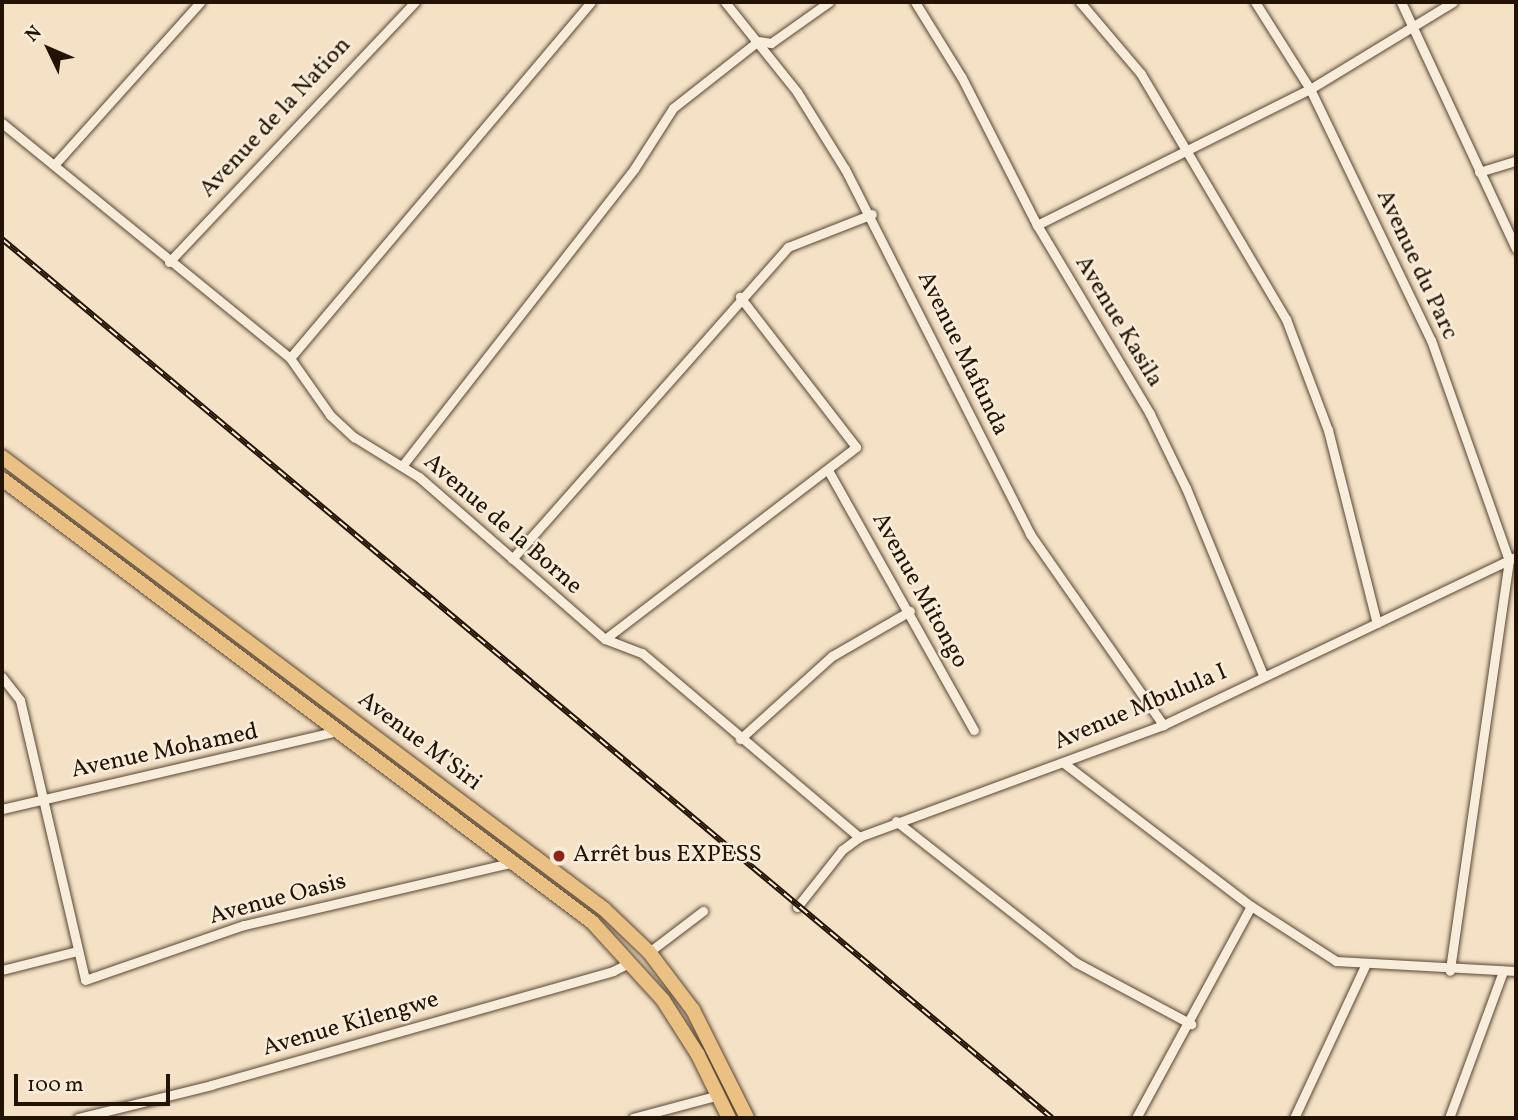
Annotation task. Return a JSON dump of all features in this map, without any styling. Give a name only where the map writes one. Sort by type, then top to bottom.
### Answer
[{"type":"highway","name":"Avenue M'Siri","points":[[2,457],[570,881],[649,952],[707,1033],[747,1118]]},
{"type":"highway","name":"Avenue M'Siri","points":[[2,479],[559,896],[632,962],[679,1023],[729,1118]]},
{"type":"highway","points":[[559,896],[570,881]]},
{"type":"street","points":[[54,165],[200,2]]},
{"type":"street","name":"Avenue de la Nation","points":[[169,262],[415,2]]},
{"type":"street","points":[[290,358],[591,2]]},
{"type":"street","name":"Avenue Mafunda","points":[[725,2],[797,92],[872,214],[1030,534],[1163,725]]},
{"type":"street","points":[[402,466],[634,169],[673,108],[758,41],[771,43],[829,2]]},
{"type":"street","name":"Avenue Kasila","points":[[915,2],[962,78],[1037,225],[1150,414],[1186,488],[1264,675]]},
{"type":"street","points":[[1080,2],[1117,41],[1187,149],[1286,319],[1328,430],[1377,623]]},
{"type":"street","name":"Avenue du Parc","points":[[1255,2],[1310,89],[1431,340],[1512,559]]},
{"type":"street","points":[[1401,2],[1415,27],[1516,249]]},
{"type":"street","points":[[1037,225],[1310,89],[1453,2]]},
{"type":"street","name":"Avenue de la Borne","points":[[2,123],[169,262],[290,358],[342,427],[402,466],[605,639],[642,653],[740,739],[859,837]]},
{"type":"street","points":[[1479,172],[1516,161]]},
{"type":"street","points":[[512,559],[740,297],[788,247],[872,214]]},
{"type":"street","points":[[605,639],[829,472],[855,449],[855,443],[740,297]]},
{"type":"street","name":"Avenue Mitongo","points":[[829,472],[910,611],[974,730]]},
{"type":"street","points":[[1450,971],[1512,559]]},
{"type":"street","name":"Avenue Mbulula I","points":[[797,906],[842,850],[859,837],[896,821],[1065,764],[1163,725],[1512,559]]},
{"type":"street","points":[[740,739],[832,656],[910,611]]},
{"type":"street","name":"Avenue Oasis","points":[[2,677],[17,691],[44,798],[82,977],[91,981],[244,925],[514,862]]},
{"type":"street","name":"Avenue Mohamed","points":[[2,809],[238,757],[336,731]]},
{"type":"street","points":[[1065,764],[1251,906],[1329,958],[1365,965],[1450,971],[1516,971]]},
{"type":"street","points":[[896,821],[1075,962],[1191,1024]]},
{"type":"street","points":[[1136,1118],[1191,1024],[1251,906]]},
{"type":"street","points":[[649,952],[703,911]]},
{"type":"street","points":[[2,970],[77,951]]},
{"type":"street","name":"Avenue Kilengwe","points":[[78,1118],[399,1032],[632,962]]},
{"type":"street","points":[[1294,1118],[1365,965]]},
{"type":"street","points":[[1450,1118],[1503,971]]},
{"type":"street","points":[[633,1118],[719,1095]]},
{"type":"railway","points":[[2,239],[1052,1118]]},
{"type":"place","name":"Arrêt bus EXPESS","points":[[559,856]]}]
